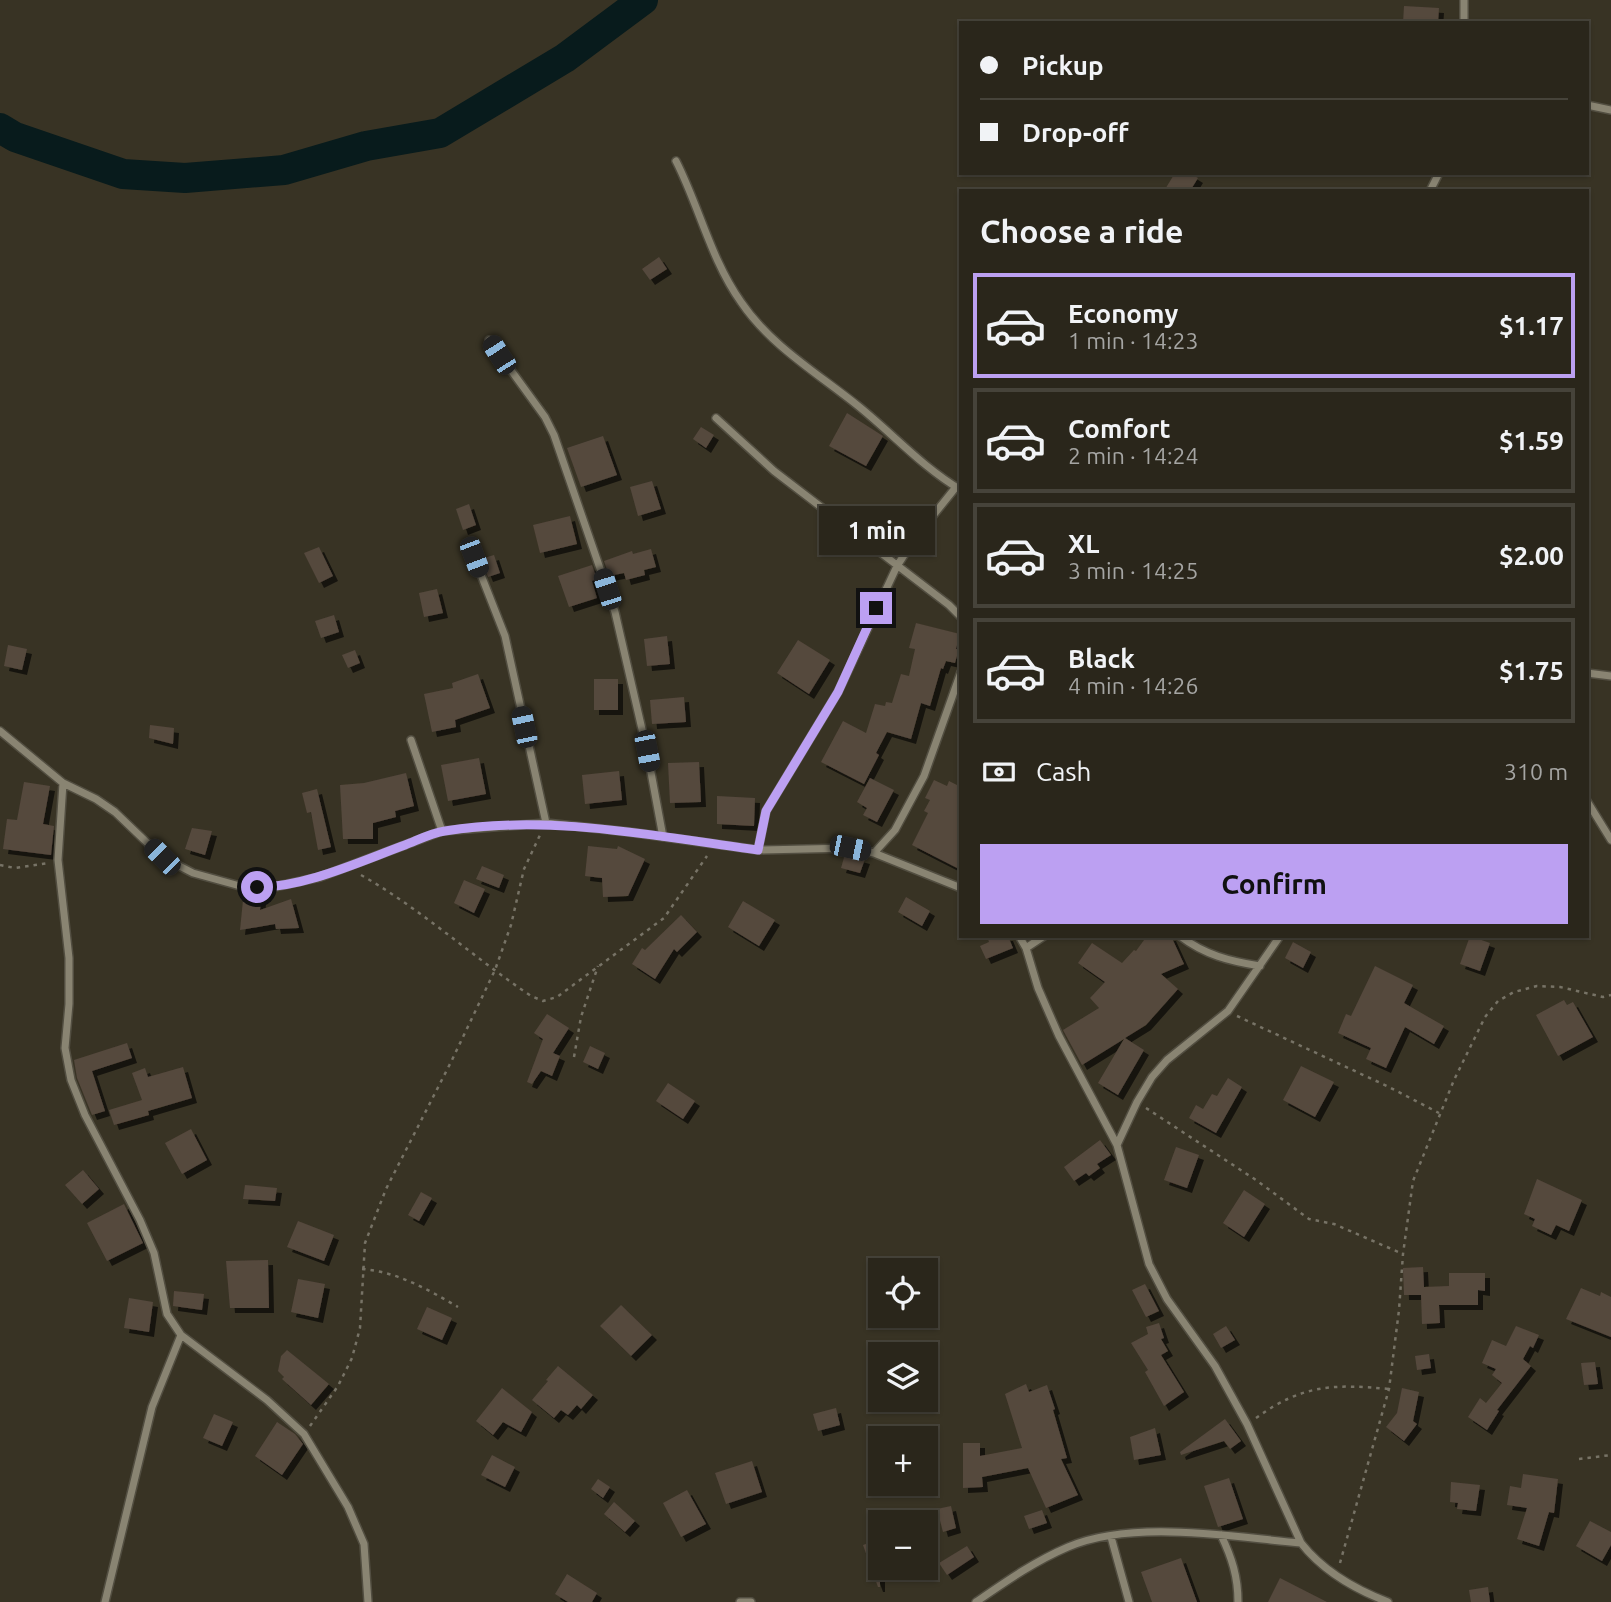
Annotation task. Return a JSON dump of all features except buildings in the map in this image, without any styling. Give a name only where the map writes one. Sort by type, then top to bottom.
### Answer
[{"type":"street","points":[[1464,0],[1464,21]]},
{"type":"street","points":[[1589,105],[1611,110]]},
{"type":"street","points":[[676,161],[689,186],[699,218],[741,303],[775,340],[959,489],[915,538],[897,566],[838,692],[766,811],[758,850]]},
{"type":"street","points":[[489,340],[509,371],[539,408],[554,435],[615,612],[647,751],[663,837]]},
{"type":"street","points":[[716,418],[774,471],[959,615]]},
{"type":"street","points":[[474,557],[505,636],[546,823]]},
{"type":"street","points":[[1589,673],[1611,676]]},
{"type":"street","points":[[874,853],[895,830],[924,776],[959,677]]},
{"type":"street","points":[[0,731],[63,783],[105,806],[135,830],[162,857],[193,873],[240,886],[274,887],[320,877],[442,831],[546,823],[758,850],[850,848],[874,853],[959,887]]},
{"type":"street","points":[[411,740],[442,831]]},
{"type":"street","points":[[63,783],[58,860],[69,958],[65,1048],[71,1080],[85,1115],[145,1231],[154,1253],[167,1314],[181,1335],[267,1400],[304,1434],[348,1507],[364,1544],[368,1602]]},
{"type":"street","points":[[1589,804],[1611,840]]},
{"type":"street","points":[[1020,938],[1059,1036],[1117,1145],[1149,1264],[1167,1299],[1215,1366],[1247,1424],[1301,1543],[1314,1559],[1336,1576],[1388,1602]]},
{"type":"street","points":[[1026,948],[1041,938]]},
{"type":"street","points":[[1183,938],[1198,949],[1222,960],[1260,966]]},
{"type":"street","points":[[1117,1145],[1152,1077],[1167,1060],[1228,1011],[1279,938]]},
{"type":"street","points":[[105,1602],[152,1407],[181,1335]]},
{"type":"street","points":[[976,1602],[1032,1566],[1068,1547],[1135,1532],[1166,1531],[1301,1543]]},
{"type":"street","points":[[1221,1535],[1234,1562],[1238,1602]]},
{"type":"street","points":[[1111,1537],[1129,1602]]},
{"type":"street","points":[[740,1602],[751,1602]]},
{"type":"path","points":[[304,1434],[338,1386],[352,1358],[360,1328],[365,1243],[386,1189],[495,970],[511,925],[524,869],[546,823]]},
{"type":"path","points":[[345,866],[401,899],[531,996],[543,1000],[557,997],[664,918],[714,845]]},
{"type":"path","points":[[0,865],[15,868],[37,867],[58,860]]},
{"type":"path","points":[[574,1057],[581,1017],[598,966]]},
{"type":"path","points":[[1336,1576],[1389,1390],[1413,1181],[1440,1114],[1485,1017],[1498,1001],[1514,992],[1537,986],[1560,987],[1603,997],[1611,995]]},
{"type":"path","points":[[1228,1011],[1440,1114]]},
{"type":"path","points":[[1137,1102],[1256,1180],[1309,1219],[1334,1224],[1403,1254]]},
{"type":"path","points":[[362,1269],[386,1271],[412,1281],[458,1307]]},
{"type":"path","points":[[1247,1424],[1275,1406],[1310,1391],[1350,1386],[1389,1390]]},
{"type":"path","points":[[1579,1459],[1611,1455]]},
{"type":"waterway","points":[[0,128],[15,137],[123,174],[185,178],[284,170],[366,146],[440,133],[565,58],[643,0]]},
{"type":"route","points":[[257,887],[274,887],[320,877],[442,831],[481,827],[546,823],[758,850],[766,811],[838,692],[876,608]]}]
